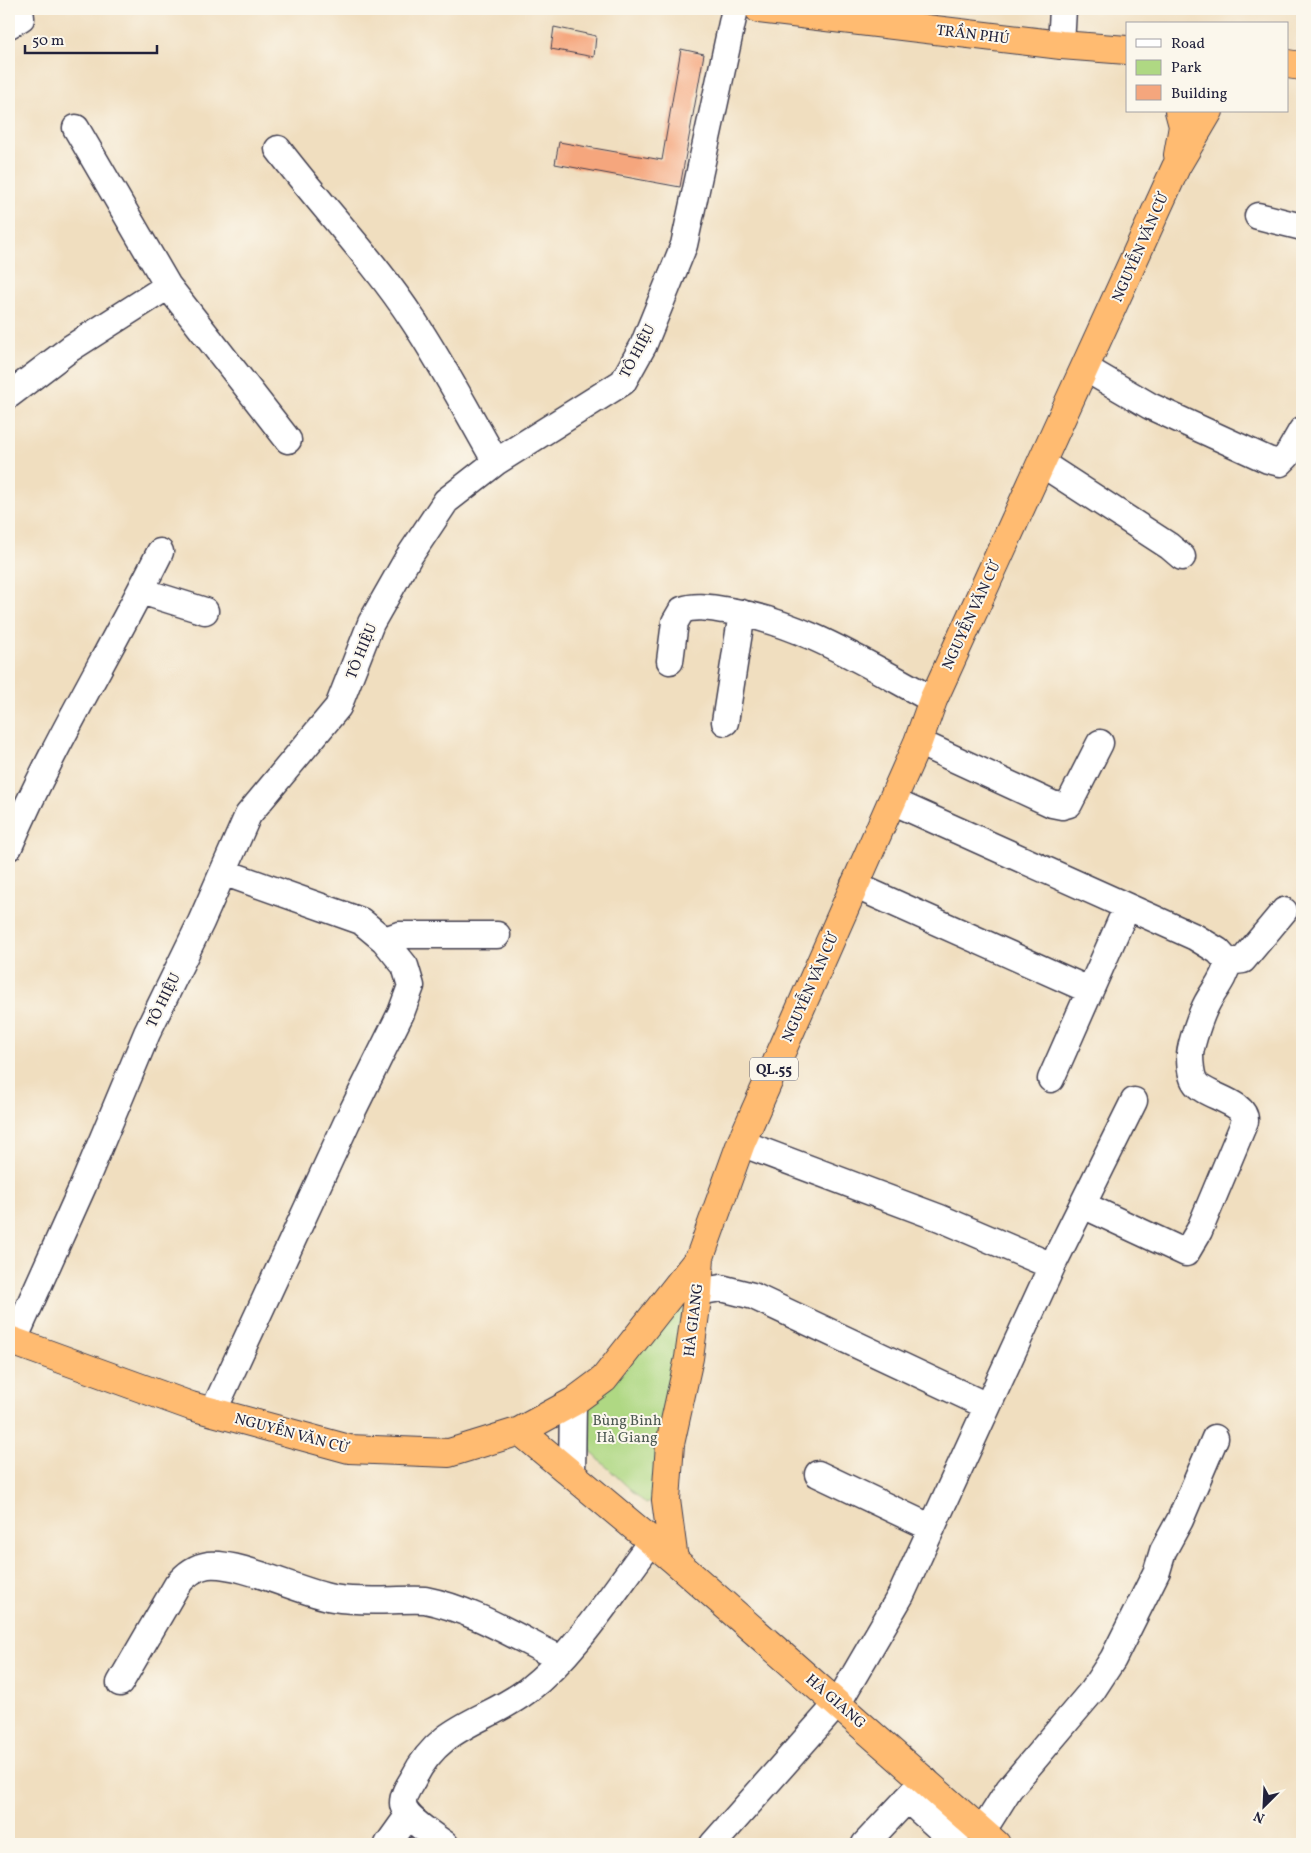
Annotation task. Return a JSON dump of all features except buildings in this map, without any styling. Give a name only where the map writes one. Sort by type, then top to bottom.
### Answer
[{"type":"highway","name":"TRẦN PHÚ","points":[[758,9],[1061,45],[1126,50]]},
{"type":"highway","points":[[1288,64],[1302,66]]},
{"type":"highway","name":"NGUYỄN VĂN CỪ","points":[[1176,167],[1183,126],[1179,112]]},
{"type":"highway","name":"NGUYỄN VĂN CỪ","points":[[11,1341],[213,1412],[349,1449],[449,1454],[520,1431],[574,1402],[604,1379],[700,1257],[742,1143],[918,742],[933,700],[1176,167],[1208,112]]},
{"type":"highway","name":"HÀ GIANG","points":[[674,1560],[666,1500],[670,1454],[698,1292],[700,1257]]},
{"type":"highway","name":"HÀ GIANG","points":[[520,1431],[652,1541],[838,1703],[916,1790],[989,1838]]},
{"type":"street","points":[[9,25],[21,18],[20,9]]},
{"type":"street","name":"TÔ HIỆU","points":[[11,1341],[83,1186],[147,1033],[248,815],[338,707],[371,623],[418,543],[446,501],[496,462],[623,382],[643,346],[684,245],[735,9]]},
{"type":"street","points":[[1061,45],[1063,9]]},
{"type":"street","points":[[76,128],[168,286],[288,440]]},
{"type":"street","points":[[278,149],[317,200],[375,266],[414,320],[496,462]]},
{"type":"street","points":[[1258,216],[1302,227]]},
{"type":"street","points":[[9,395],[71,348],[168,286]]},
{"type":"street","points":[[1085,368],[1150,406],[1268,460],[1280,463],[1288,456],[1302,430]]},
{"type":"street","points":[[1041,463],[1169,546],[1182,557]]},
{"type":"street","points":[[9,847],[16,810],[141,591],[160,552]]},
{"type":"street","points":[[141,591],[205,611]]},
{"type":"street","points":[[670,661],[675,622],[682,610],[702,607],[742,613],[772,621],[829,644],[933,700]]},
{"type":"street","points":[[725,722],[742,613]]},
{"type":"street","points":[[918,742],[1052,804],[1062,806],[1069,804],[1100,743]]},
{"type":"street","points":[[892,801],[1195,937],[1218,951],[1228,962]]},
{"type":"street","points":[[213,1412],[347,1122],[410,993],[411,986],[408,971],[384,940],[361,921],[223,872]]},
{"type":"street","points":[[854,885],[1089,990]]},
{"type":"street","points":[[1051,1079],[1089,990],[1128,907]]},
{"type":"street","points":[[1228,962],[1243,960],[1284,910]]},
{"type":"street","points":[[384,940],[399,935],[497,934]]},
{"type":"street","points":[[1083,1205],[1186,1253],[1195,1239],[1245,1120],[1243,1113],[1228,1101],[1206,1091],[1195,1082],[1190,1054],[1206,1005],[1223,977],[1228,962]]},
{"type":"street","points":[[713,1844],[838,1703],[901,1595],[1052,1266],[1134,1101]]},
{"type":"street","points":[[742,1143],[940,1218],[1052,1266]]},
{"type":"street","points":[[698,1292],[721,1288],[753,1296],[987,1406]]},
{"type":"street","points":[[572,1473],[574,1402]]},
{"type":"street","points":[[989,1838],[1009,1789],[1092,1691],[1113,1659],[1157,1571],[1163,1551],[1180,1520],[1215,1438]]},
{"type":"street","points":[[818,1474],[932,1528]]},
{"type":"street","points":[[445,1844],[408,1816],[403,1807],[404,1796],[414,1776],[433,1750],[459,1727],[527,1691],[561,1659],[652,1541]]},
{"type":"street","points":[[120,1683],[177,1585],[195,1569],[208,1565],[235,1568],[331,1597],[416,1600],[440,1603],[464,1612],[561,1659]]},
{"type":"street","points":[[865,1844],[916,1790]]},
{"type":"street","name":"HÀ GIANG","points":[[916,1790],[956,1844]]},
{"type":"street","points":[[388,1844],[408,1816]]},
{"type":"green space","name":"Bùng Binh Hà Giang","points":[[687,1301],[655,1500],[646,1504],[592,1453],[584,1435],[584,1409],[624,1371],[680,1303]]}]
